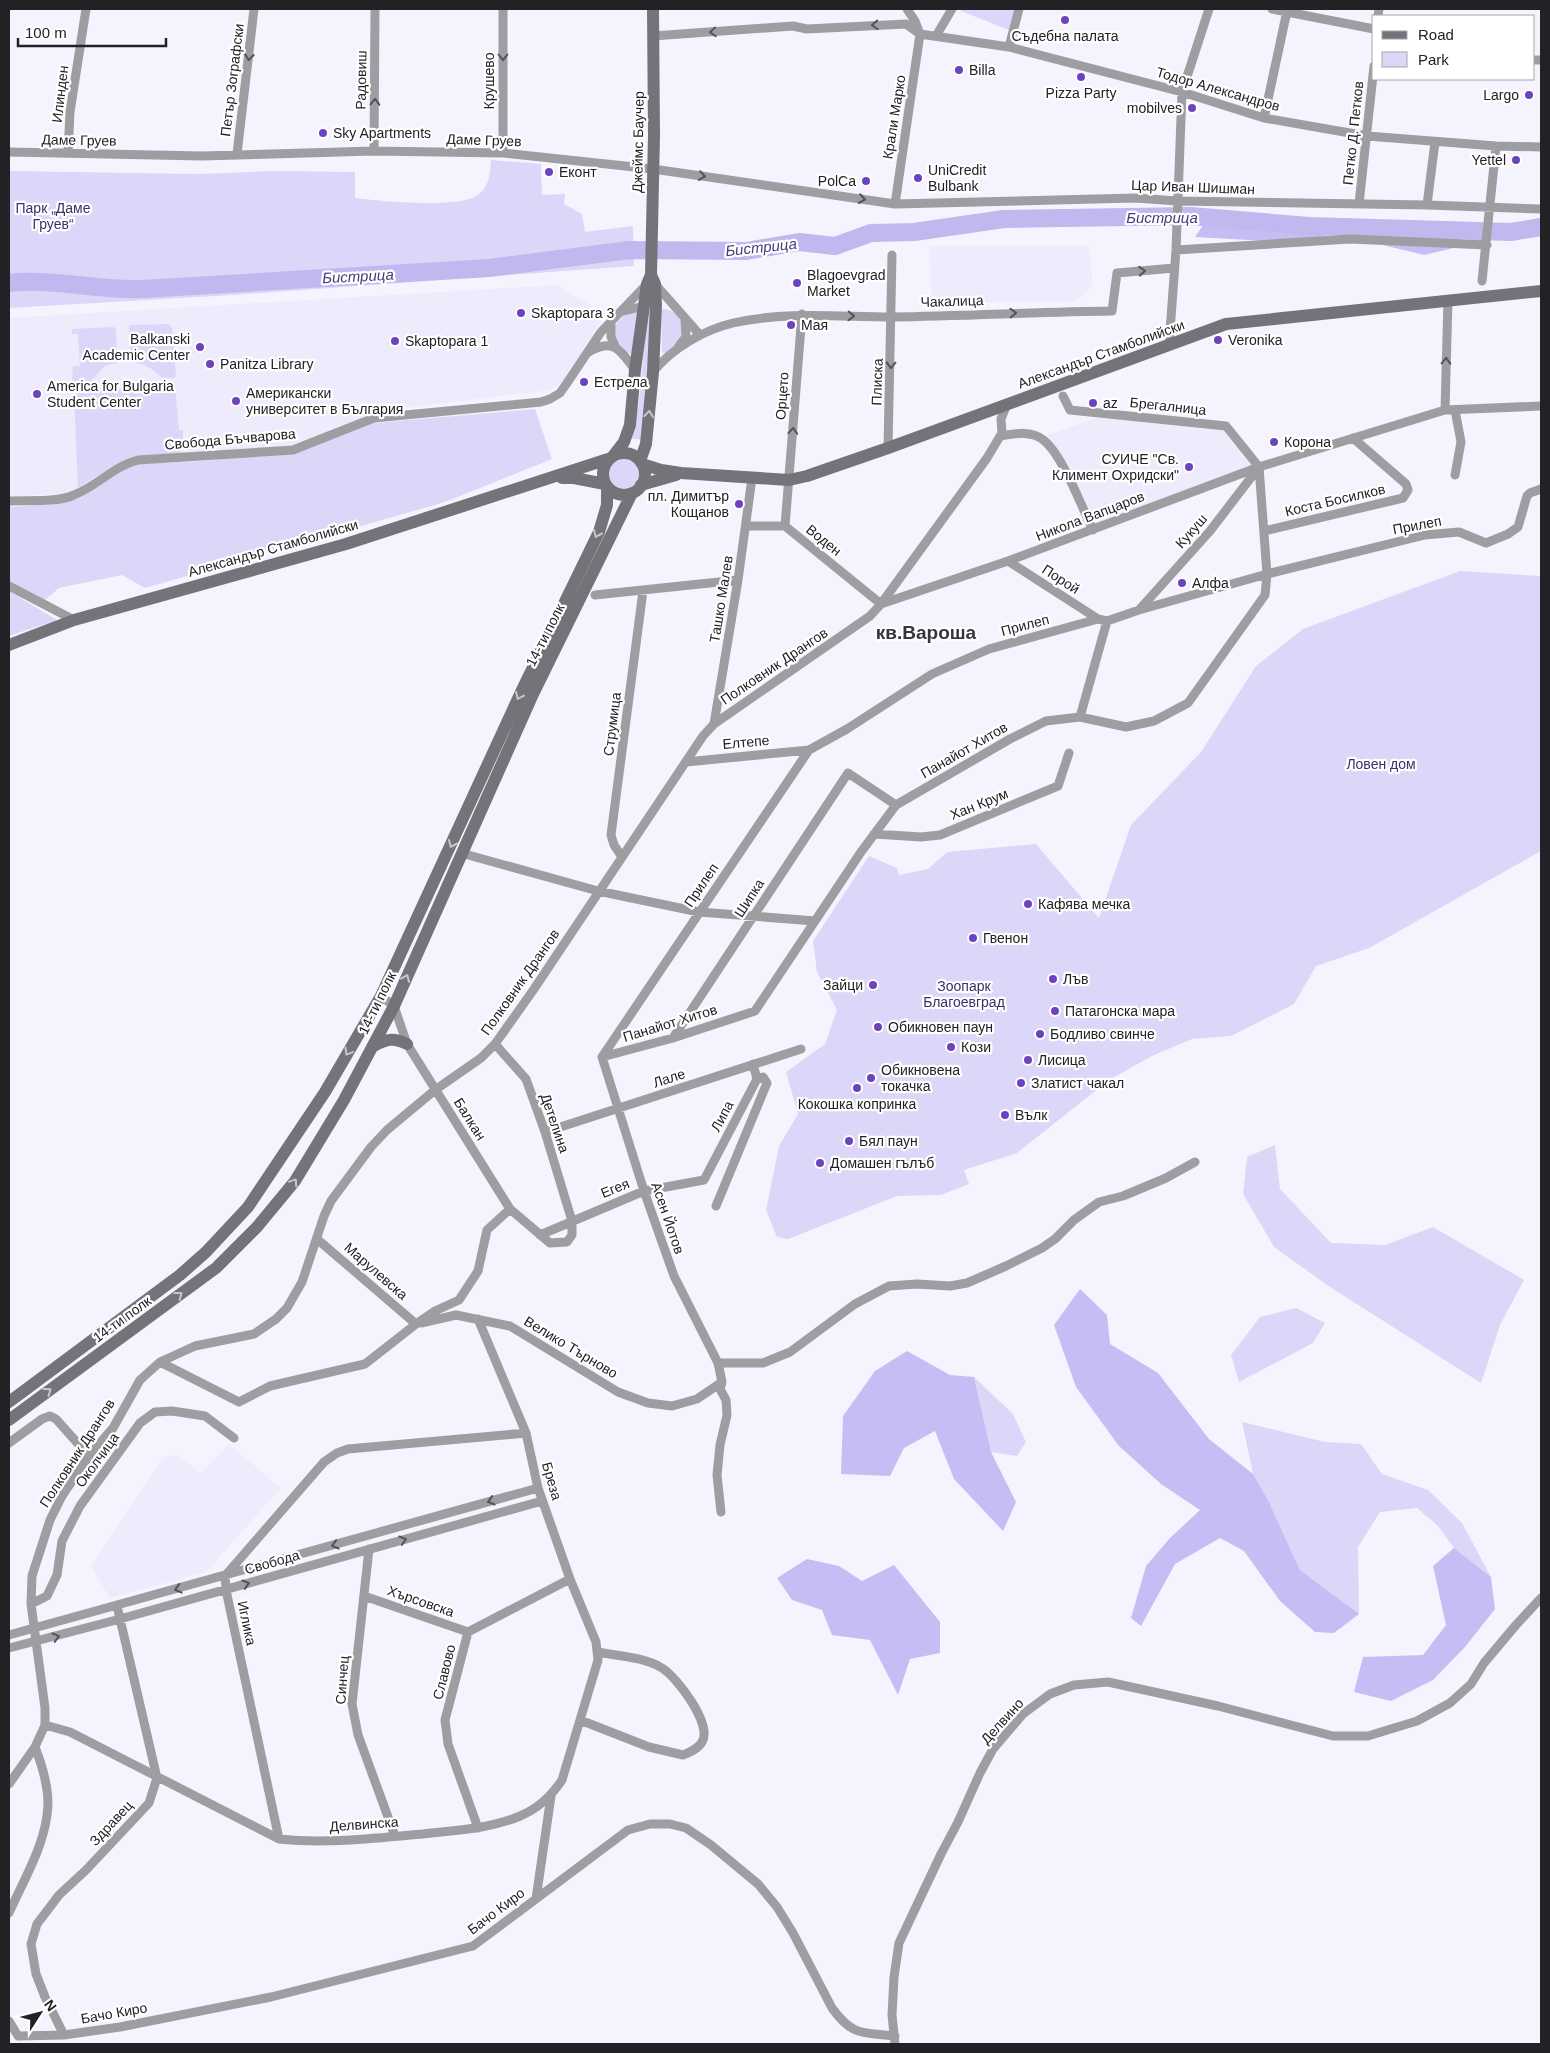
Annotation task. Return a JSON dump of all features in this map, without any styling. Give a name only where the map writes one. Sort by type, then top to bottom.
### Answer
[{"type":"street","name":"Илинден","points":[[68,153],[70,112],[86,9]]},
{"type":"street","name":"Петър Зографски","points":[[237,154],[254,9]]},
{"type":"street","name":"Радовиш","points":[[374,151],[375,9]]},
{"type":"street","name":"Крушево","points":[[502,153],[503,9]]},
{"type":"street","name":"Джеймс Баучер","points":[[641,463],[646,444],[653,372],[650,306],[653,169],[653,9]]},
{"type":"street","points":[[907,9],[915,21],[920,34]]},
{"type":"street","points":[[936,36],[952,9]]},
{"type":"street","points":[[1008,47],[1019,9]]},
{"type":"street","points":[[1169,345],[1176,250],[1182,92],[1209,9]]},
{"type":"street","points":[[1272,9],[1372,29]]},
{"type":"street","points":[[1264,118],[1287,11]]},
{"type":"street","name":"Тодор Александров","points":[[653,36],[794,26],[807,29],[906,24],[920,34],[1008,47],[1182,92],[1264,118],[1367,136],[1496,146],[1541,147]]},
{"type":"street","name":"Крали Марко","points":[[895,204],[920,34]]},
{"type":"street","name":"Петко Д. Петков","points":[[1359,204],[1373,80]]},
{"type":"street","points":[[1427,204],[1435,142]]},
{"type":"street","points":[[1482,281],[1496,146]]},
{"type":"street","name":"Даме Груев","points":[[9,152],[202,156],[374,151],[502,153],[653,169],[895,204]]},
{"type":"street","name":"Цар Иван Шишман","points":[[895,204],[1135,198],[1177,201],[1427,204],[1541,209]]},
{"type":"street","points":[[1176,250],[1350,238],[1487,244]]},
{"type":"street","name":"Плиска","points":[[888,448],[892,255]]},
{"type":"street","name":"Чакалица","points":[[653,372],[675,352],[700,335],[732,324],[802,314],[892,317],[1112,311],[1117,273],[1174,268]]},
{"type":"street","points":[[651,281],[700,335]]},
{"type":"street","name":"Свобода Бъчварова","points":[[9,501],[70,496],[85,489],[121,466],[138,460],[293,450],[374,418],[550,400],[560,392],[585,354],[611,320],[651,281]]},
{"type":"street","name":"Александър Стамболийски","points":[[641,463],[660,470],[681,473],[789,480],[807,476],[888,448],[1112,368],[1226,324],[1541,291]]},
{"type":"street","points":[[1445,410],[1448,300]]},
{"type":"street","name":"Джеймс Баучер","points":[[611,457],[624,442],[630,425],[635,370],[650,306]]},
{"type":"street","points":[[618,313],[650,306],[666,306],[682,314],[686,325],[686,337],[675,352]]},
{"type":"street","name":"Орцето","points":[[789,480],[802,314]]},
{"type":"street","points":[[611,320],[611,337],[616,348],[635,370]]},
{"type":"street","points":[[585,354],[604,345],[616,348]]},
{"type":"street","name":"Брегалница","points":[[1063,396],[1070,410],[1226,426],[1259,467]]},
{"type":"street","name":"Полковник Дрангов","points":[[44,1725],[45,1708],[31,1604],[32,1576],[50,1520],[62,1496],[89,1456],[113,1428],[140,1380],[160,1362],[185,1350],[254,1334],[267,1327],[287,1308],[296,1295],[331,1201],[371,1147],[387,1130],[435,1090],[481,1058],[495,1044],[534,989],[703,736],[714,724],[870,616],[987,458],[1000,436],[1002,428],[1001,419],[1007,404]]},
{"type":"street","name":"Никола Вапцаров","points":[[880,604],[1008,561],[1259,467],[1445,410],[1541,406]]},
{"type":"street","points":[[1455,410],[1461,442],[1455,475]]},
{"type":"street","points":[[1000,436],[1021,433],[1040,438],[1055,452],[1092,530]]},
{"type":"street","name":"Коста Босилков","points":[[1264,531],[1403,498],[1408,490],[1406,484],[1353,438]]},
{"type":"street","points":[[628,453],[635,456],[641,463],[645,473],[637,489],[620,494],[606,485],[603,471],[611,457],[628,453]]},
{"type":"street","name":"Александър Стамболийски","points":[[9,645],[74,620],[346,544],[611,457]]},
{"type":"street","name":"Панайот Хитов","points":[[602,1057],[673,1038],[755,1011],[874,834],[896,805],[1010,739],[1046,721],[1080,717],[1126,727],[1154,722],[1188,703],[1264,595],[1266,574],[1259,467]]},
{"type":"street","name":"Кукуш","points":[[1139,610],[1210,531],[1259,467]]},
{"type":"street","name":"Александър Стамболийски","points":[[637,489],[681,473]]},
{"type":"street","name":"Александър Стамболийски","points":[[544,479],[574,478],[606,485]]},
{"type":"street","name":"Ташко Малев","points":[[714,724],[738,580],[752,478]]},
{"type":"street","name":"Воден","points":[[789,480],[786,526],[880,604]]},
{"type":"street","name":"14-ти полк","points":[[9,1402],[180,1275],[206,1252],[248,1207],[300,1131],[381,996],[522,690],[599,532],[607,505],[606,485]]},
{"type":"street","name":"14-ти полк","points":[[9,1420],[216,1268],[245,1241],[295,1181],[344,1100],[394,1006],[533,694],[637,489]]},
{"type":"street","name":"Прилеп","points":[[602,1057],[809,750],[848,729],[932,674],[989,649],[1103,620],[1266,574],[1432,534],[1460,532],[1486,543],[1508,534],[1518,527],[1527,496],[1541,489]]},
{"type":"street","points":[[746,526],[786,526]]},
{"type":"street","name":"Порой","points":[[1008,561],[1103,620]]},
{"type":"street","points":[[595,595],[738,580]]},
{"type":"street","points":[[9,586],[74,620]]},
{"type":"street","name":"Струмица","points":[[622,857],[614,845],[611,835],[643,591]]},
{"type":"street","points":[[1080,717],[1103,620]]},
{"type":"street","name":"Елтепе","points":[[686,762],[809,750]]},
{"type":"street","name":"Хан Крум","points":[[874,834],[921,837],[940,835],[1001,811],[1058,786],[1069,752]]},
{"type":"street","name":"Шипка","points":[[673,1038],[848,773],[896,805]]},
{"type":"street","points":[[461,853],[598,891],[699,912],[815,921]]},
{"type":"street","points":[[381,996],[394,1006]]},
{"type":"street","name":"Балкан","points":[[394,1006],[407,1044],[510,1208],[540,1235]]},
{"type":"street","points":[[372,1046],[393,1038],[407,1044]]},
{"type":"street","name":"Детелина","points":[[495,1044],[526,1079],[545,1132],[572,1221]]},
{"type":"street","name":"Лале","points":[[545,1132],[801,1049]]},
{"type":"street","name":"Асен Йотов","points":[[602,1057],[644,1191],[674,1276],[718,1363],[722,1382],[720,1389],[726,1400],[727,1415],[720,1445],[718,1475],[721,1512]]},
{"type":"street","points":[[716,1206],[767,1082],[763,1077],[757,1079],[753,1064]]},
{"type":"street","name":"Липа","points":[[704,1180],[757,1079]]},
{"type":"street","points":[[718,1363],[763,1363],[790,1352],[855,1304],[889,1286],[917,1284],[950,1286],[967,1283],[1042,1248],[1055,1239],[1074,1220],[1099,1202],[1123,1196],[1166,1178],[1195,1162]]},
{"type":"street","name":"Егея","points":[[540,1235],[644,1191],[704,1180]]},
{"type":"street","points":[[416,1324],[435,1311],[458,1300],[478,1271],[487,1230],[510,1208]]},
{"type":"street","points":[[540,1235],[550,1243],[567,1242],[572,1235],[572,1221]]},
{"type":"street","name":"Марулевска","points":[[317,1239],[416,1324]]},
{"type":"street","name":"Велико Търново","points":[[160,1362],[239,1402],[270,1386],[365,1364],[416,1324],[456,1315],[510,1326],[618,1392],[648,1403],[672,1406],[697,1399],[722,1382]]},
{"type":"street","name":"Бреза","points":[[478,1319],[526,1433],[542,1501],[596,1642],[598,1652]]},
{"type":"street","name":"Околчица","points":[[31,1604],[47,1596],[57,1575],[62,1541],[80,1506],[140,1423],[155,1412],[172,1411],[206,1416],[234,1438]]},
{"type":"street","points":[[9,1443],[42,1419],[50,1416],[56,1419],[89,1456]]},
{"type":"street","points":[[225,1576],[324,1462],[337,1453],[348,1449],[526,1433]]},
{"type":"street","name":"Свобода","points":[[9,1636],[538,1488]]},
{"type":"street","name":"Свобода","points":[[9,1648],[226,1590],[542,1501]]},
{"type":"street","name":"Синчец","points":[[369,1549],[352,1704],[358,1735],[395,1836]]},
{"type":"street","name":"Иглика","points":[[225,1576],[226,1590],[279,1839]]},
{"type":"street","name":"Славово","points":[[478,1828],[448,1744],[445,1720],[468,1632],[570,1578]]},
{"type":"street","name":"Хърсовска","points":[[364,1596],[468,1632]]},
{"type":"street","name":"Делвино","points":[[895,2040],[892,2015],[899,1943],[910,1918],[993,1749],[1023,1714],[1050,1694],[1074,1685],[1108,1682],[1218,1706],[1333,1736],[1368,1736],[1417,1721],[1450,1703],[1472,1684],[1484,1663],[1541,1598]]},
{"type":"street","points":[[117,1606],[157,1778]]},
{"type":"street","points":[[580,1720],[649,1747],[683,1755],[695,1749],[703,1742],[705,1732],[702,1721],[694,1705],[670,1674],[660,1667],[643,1661],[598,1652]]},
{"type":"street","name":"Делвинска","points":[[44,1725],[70,1732],[279,1839],[298,1841],[362,1841],[478,1828],[520,1816],[551,1796],[562,1780],[598,1660],[598,1652]]},
{"type":"street","points":[[9,1784],[35,1747],[44,1725]]},
{"type":"street","points":[[9,1913],[36,1853],[48,1804],[44,1770],[35,1747]]},
{"type":"street","name":"Здравец","points":[[64,2035],[44,1997],[36,1974],[30,1944],[37,1924],[59,1895],[86,1870],[149,1804],[157,1778]]},
{"type":"street","points":[[536,1899],[551,1796]]},
{"type":"street","name":"Бачо Киро","points":[[18,2036],[64,2035],[120,2027],[271,1997],[473,1946],[628,1830],[650,1824],[670,1824],[686,1828],[711,1845],[758,1884],[777,1907],[832,2008],[842,2021],[856,2032],[895,2040]]},
{"type":"street","points":[[9,2020],[25,2044]]},
{"type":"shaded area","points":[[1255,216],[1312,226],[1328,234],[1304,243],[1195,237],[1206,221]]},
{"type":"shaded area","points":[[1448,221],[1462,246],[1424,255],[1383,245],[1385,224]]},
{"type":"shaded area","points":[[929,246],[1089,246],[1093,285],[1075,301],[932,303]]},
{"type":"shaded area","name":"Американски университет в България","points":[[556,285],[606,314],[561,384],[551,390],[374,412],[290,447],[132,457],[67,493],[9,497],[9,318]]},
{"type":"shaded area","points":[[1106,414],[1225,426],[1259,467],[1093,530],[1055,452],[1040,438]]},
{"type":"shaded area","points":[[1080,1289],[1107,1315],[1110,1344],[1158,1373],[1209,1439],[1253,1474],[1268,1500],[1300,1570],[1359,1614],[1334,1633],[1315,1632],[1280,1601],[1244,1551],[1220,1538],[1175,1564],[1141,1626],[1131,1618],[1146,1566],[1170,1538],[1200,1510],[1161,1484],[1119,1446],[1076,1387],[1054,1325]]},
{"type":"shaded area","points":[[907,1351],[950,1375],[974,1377],[991,1452],[1016,1502],[1003,1531],[954,1479],[935,1431],[904,1448],[890,1476],[841,1474],[843,1416],[875,1371]]},
{"type":"shaded area","points":[[229,1444],[281,1488],[206,1572],[110,1598],[91,1567],[163,1458],[178,1455],[200,1473]]},
{"type":"shaded area","points":[[1454,1548],[1491,1577],[1495,1609],[1465,1647],[1433,1680],[1391,1701],[1354,1692],[1363,1657],[1423,1655],[1446,1625],[1433,1566]]},
{"type":"shaded area","points":[[807,1559],[839,1566],[862,1581],[894,1565],[940,1622],[940,1653],[910,1659],[898,1695],[870,1640],[832,1635],[822,1610],[792,1600],[777,1578]]},
{"type":"green space","points":[[962,9],[1014,9],[1009,30],[961,11]]},
{"type":"green space","name":"Парк „Даме Груев“","points":[[491,160],[541,164],[542,195],[565,194],[564,204],[582,214],[585,232],[633,226],[634,266],[233,295],[9,308],[9,171],[200,174],[272,171],[355,172],[355,198],[437,203],[454,202],[478,195],[487,183]]},
{"type":"green space","points":[[661,309],[670,310],[677,315],[681,321],[682,329],[678,344],[671,350],[662,353]]},
{"type":"green space","points":[[638,311],[634,354],[624,352],[616,343],[615,326],[623,316]]},
{"type":"green space","points":[[651,311],[643,440],[629,438],[638,408],[648,312]]},
{"type":"green space","points":[[169,324],[172,328],[176,376],[173,378],[162,378],[148,367],[131,362],[129,329],[130,325]]},
{"type":"green space","points":[[114,327],[116,330],[117,363],[105,366],[90,382],[76,384],[72,379],[73,366],[80,366],[78,334],[72,334],[72,329]]},
{"type":"green space","points":[[175,387],[179,430],[183,430],[183,446],[180,453],[132,457],[111,467],[78,488],[74,396],[76,392]]},
{"type":"green space","points":[[535,409],[552,459],[445,502],[145,588],[122,575],[59,588],[45,600],[9,582],[9,507],[58,504],[78,499],[125,469],[138,464],[201,461],[300,452],[374,423]]},
{"type":"green space","points":[[623,457],[635,461],[639,473],[635,485],[623,489],[611,485],[607,473],[611,461]]},
{"type":"green space","name":"Ловен дом","points":[[1460,571],[1541,576],[1541,851],[1369,948],[1316,966],[1294,1004],[1231,1036],[1192,1039],[1152,1056],[1109,1080],[1017,1153],[964,1170],[969,1184],[941,1195],[897,1196],[788,1239],[777,1237],[766,1210],[779,1146],[798,1114],[786,1072],[825,1044],[837,1010],[817,972],[813,941],[869,856],[897,868],[899,875],[928,869],[947,852],[1036,844],[1099,918],[1131,825],[1201,752],[1256,666],[1303,629]]},
{"type":"green space","points":[[9,591],[57,620],[9,636]]},
{"type":"green space","points":[[1275,1145],[1280,1189],[1331,1243],[1385,1245],[1433,1227],[1524,1280],[1500,1325],[1481,1383],[1327,1285],[1274,1247],[1243,1194],[1247,1157]]},
{"type":"green space","points":[[1296,1308],[1325,1323],[1313,1343],[1239,1382],[1231,1355],[1260,1317]]},
{"type":"green space","points":[[974,1377],[1013,1414],[1026,1442],[1017,1456],[991,1452]]},
{"type":"green space","points":[[1242,1422],[1325,1442],[1361,1444],[1382,1474],[1428,1490],[1462,1523],[1491,1577],[1454,1548],[1438,1526],[1417,1508],[1380,1512],[1358,1547],[1359,1614],[1300,1570],[1268,1500],[1253,1474]]},
{"type":"waterway","name":"Бистрица","points":[[9,283],[43,282],[143,289],[489,268],[629,250],[746,251],[799,242],[835,246],[871,233],[914,232],[1004,219],[1191,216],[1309,226],[1511,232],[1541,227]]},
{"type":"place","name":"Съдебна палата","points":[[1065,20]]},
{"type":"place","name":"Billa","points":[[959,70]]},
{"type":"place","name":"Pizza Party","points":[[1081,77]]},
{"type":"place","name":"Largo","points":[[1529,95]]},
{"type":"place","name":"mobilves","points":[[1192,108]]},
{"type":"place","name":"Sky Apartments","points":[[323,133]]},
{"type":"place","name":"Yettel","points":[[1516,160]]},
{"type":"place","name":"Еконт","points":[[549,172]]},
{"type":"place","name":"UniCredit Bulbank","points":[[918,178]]},
{"type":"place","name":"PolCa","points":[[866,181]]},
{"type":"place","name":"Blagoevgrad Market","points":[[797,283]]},
{"type":"place","name":"Skaptopara 3","points":[[521,313]]},
{"type":"place","name":"Мая","points":[[791,325]]},
{"type":"place","name":"Veronika","points":[[1218,340]]},
{"type":"place","name":"Skaptopara 1","points":[[395,341]]},
{"type":"place","name":"Balkanski Academic Center","points":[[200,347]]},
{"type":"place","name":"Panitza Library","points":[[210,364]]},
{"type":"place","name":"Естрела","points":[[584,382]]},
{"type":"place","name":"America for Bulgaria Student Center","points":[[37,394]]},
{"type":"place","name":"Американски университет в България","points":[[236,401]]},
{"type":"place","name":"az","points":[[1093,403]]},
{"type":"place","name":"Корона","points":[[1274,442]]},
{"type":"place","name":"СУИЧЕ \"Св. Климент Охридски\"","points":[[1189,467]]},
{"type":"place","name":"пл. Димитър Кощанов","points":[[739,504]]},
{"type":"place","name":"Алфа","points":[[1182,583]]},
{"type":"place","name":"Кафява мечка","points":[[1028,904]]},
{"type":"place","name":"Гвенон","points":[[973,938]]},
{"type":"place","name":"Лъв","points":[[1053,979]]},
{"type":"place","name":"Зайци","points":[[873,985]]},
{"type":"place","name":"Патагонска мара","points":[[1055,1011]]},
{"type":"place","name":"Обикновен паун","points":[[878,1027]]},
{"type":"place","name":"Бодливо свинче","points":[[1040,1034]]},
{"type":"place","name":"Кози","points":[[951,1047]]},
{"type":"place","name":"Лисица","points":[[1028,1060]]},
{"type":"place","name":"Обикновена токачка","points":[[871,1078]]},
{"type":"place","name":"Златист чакал","points":[[1021,1083]]},
{"type":"place","name":"Кокошка копринка","points":[[857,1088]]},
{"type":"place","name":"Вълк","points":[[1005,1115]]},
{"type":"place","name":"Бял паун","points":[[849,1141]]},
{"type":"place","name":"Домашен гълъб","points":[[820,1163]]},
{"type":"district","name":"кв.Вароша","points":[[926,632]]},
{"type":"park label","name":"Зоопарк Благоевград","points":[[964,994]]}]
